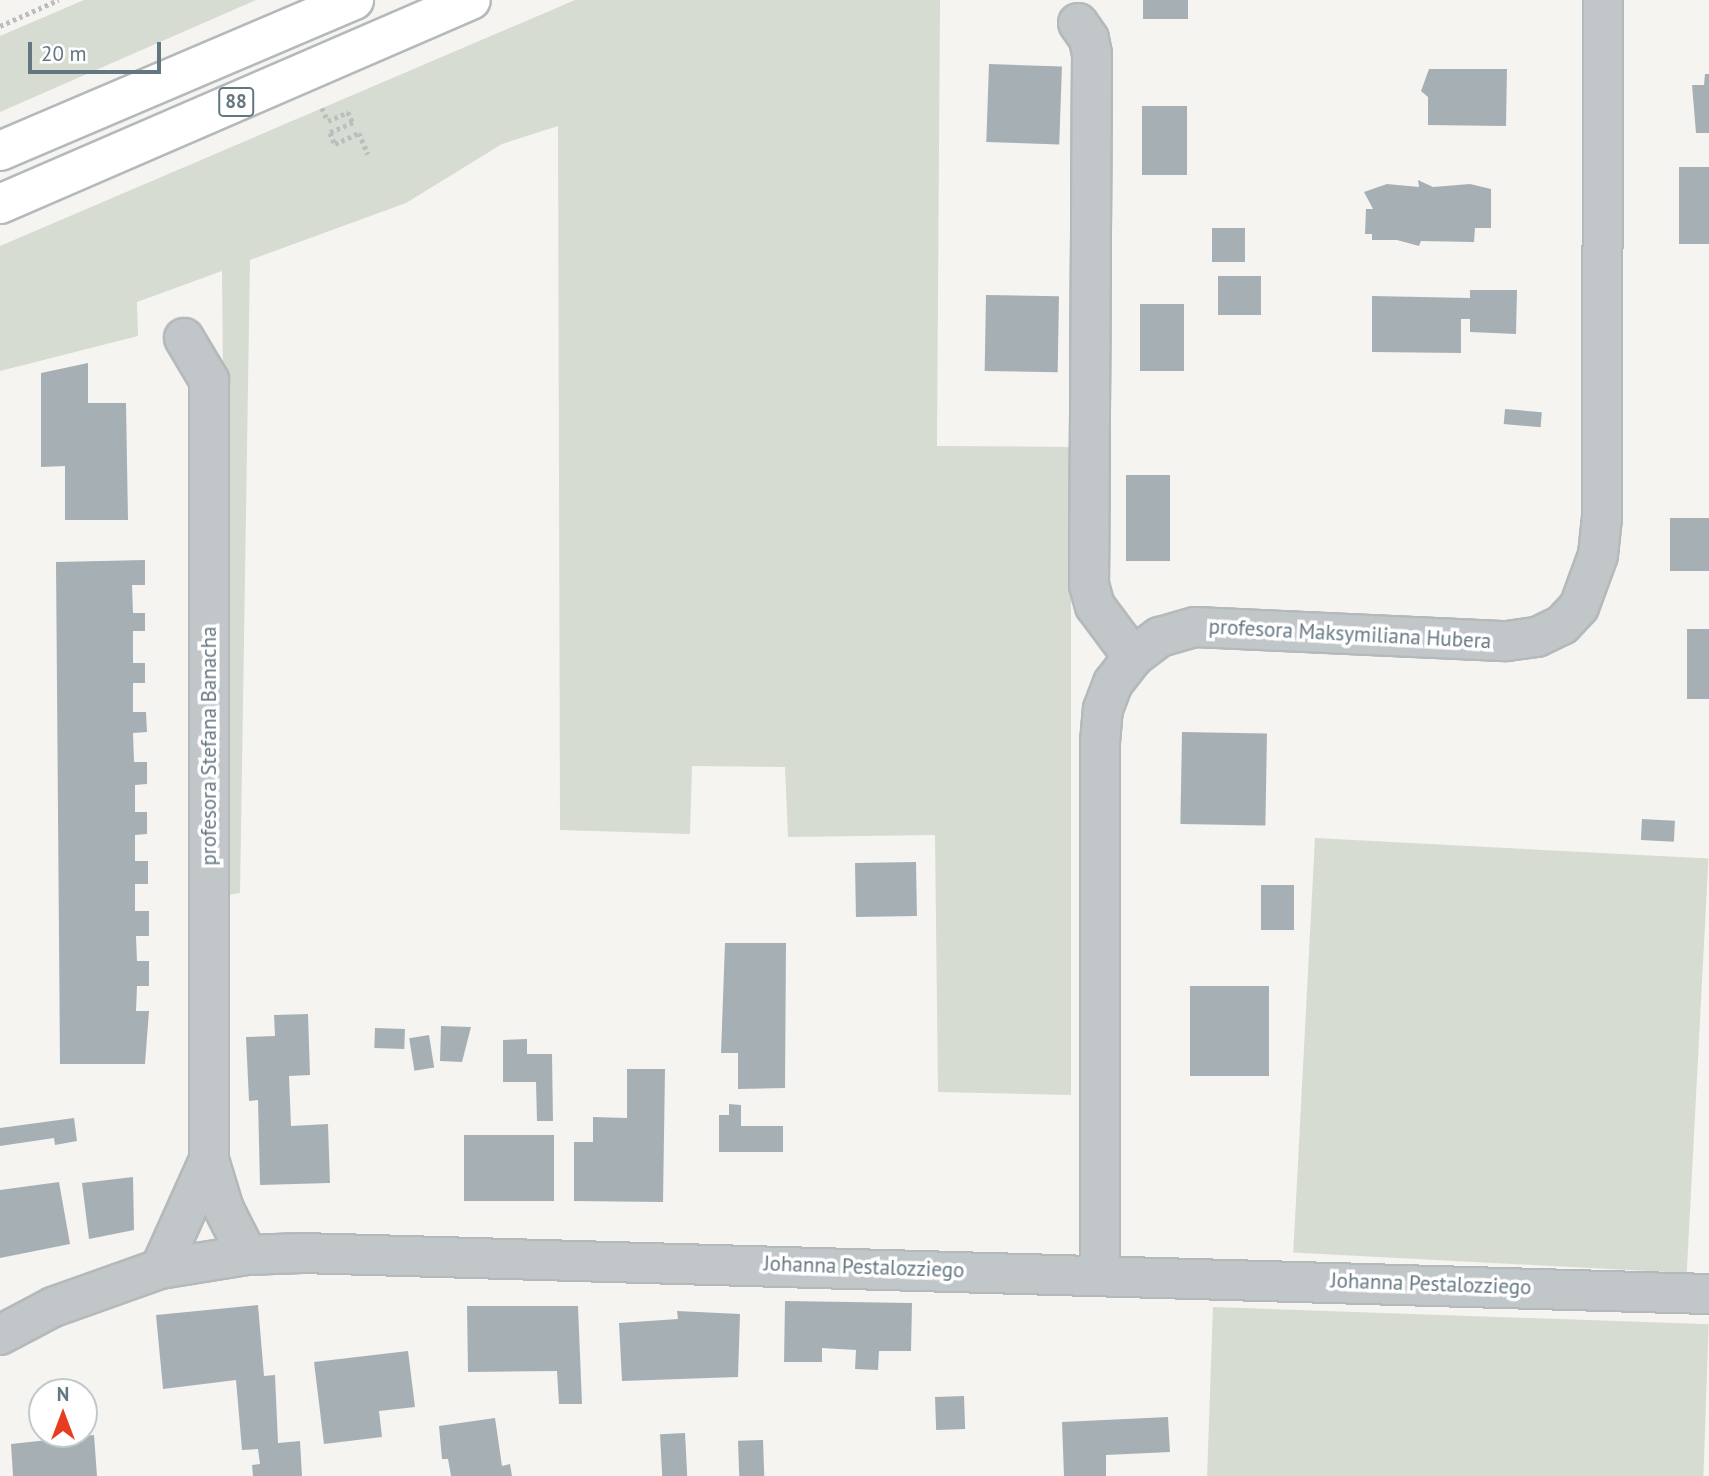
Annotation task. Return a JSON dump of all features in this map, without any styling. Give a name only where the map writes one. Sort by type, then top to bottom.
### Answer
[{"type":"main road","name":"88","points":[[0,151],[354,0]]},
{"type":"main road","name":"88","points":[[0,204],[471,0]]},
{"type":"street","name":"profesora Maksymiliana Hubera","points":[[1100,1274],[1100,742],[1103,709],[1113,683],[1133,657],[1160,637],[1195,627],[1507,641],[1537,637],[1562,625],[1579,607],[1598,555],[1602,519],[1603,0]]},
{"type":"street","points":[[1078,23],[1092,54],[1089,585],[1095,606],[1133,657]]},
{"type":"street","name":"profesora Stefana Banacha","points":[[184,338],[209,380],[209,1160],[224,1209],[247,1255]]},
{"type":"street","name":"profesora Stefana Banacha","points":[[160,1269],[209,1160]]},
{"type":"street","name":"Johanna Pestalozziego","points":[[10,1326],[160,1269],[247,1255],[470,1256],[1709,1294]]},
{"type":"path","points":[[0,26],[58,0]]},
{"type":"path","points":[[321,108],[328,121],[348,112],[353,123],[330,133],[335,144],[359,133],[368,154]]},
{"type":"shaded area","points":[[84,0],[256,0],[0,112],[0,36]]},
{"type":"shaded area","points":[[575,0],[940,0],[937,446],[1071,447],[1071,1095],[938,1092],[935,835],[788,837],[785,767],[692,766],[690,834],[560,830],[558,126],[502,144],[406,203],[250,260],[240,893],[228,895],[222,271],[137,302],[138,336],[0,371],[0,246]]},
{"type":"shaded area","points":[[1315,838],[1708,859],[1687,1273],[1293,1252]]},
{"type":"shaded area","points":[[1213,1307],[1709,1324],[1703,1476],[1207,1476]]},
{"type":"building","points":[[1143,0],[1188,0],[1188,19],[1143,19]]},
{"type":"building","points":[[989,64],[1062,67],[1059,145],[986,142]]},
{"type":"building","points":[[1429,69],[1507,69],[1506,126],[1428,125],[1428,97],[1421,91]]},
{"type":"building","points":[[1705,74],[1709,74],[1709,133],[1696,133],[1692,85],[1704,85]]},
{"type":"building","points":[[1142,106],[1187,106],[1187,175],[1142,175]]},
{"type":"building","points":[[1679,167],[1709,167],[1709,244],[1679,244]]},
{"type":"building","points":[[1418,180],[1433,187],[1470,184],[1491,189],[1491,228],[1475,228],[1474,242],[1421,241],[1419,246],[1397,240],[1372,240],[1372,234],[1365,234],[1366,209],[1373,209],[1364,192],[1387,184],[1419,187]]},
{"type":"building","points":[[1212,228],[1245,228],[1245,262],[1212,262]]},
{"type":"building","points":[[1218,276],[1261,276],[1261,315],[1218,315]]},
{"type":"building","points":[[1470,290],[1517,290],[1516,334],[1470,332],[1470,319],[1461,319],[1461,353],[1372,352],[1372,296],[1470,298]]},
{"type":"building","points":[[986,295],[1059,296],[1058,372],[985,371]]},
{"type":"building","points":[[1140,304],[1184,304],[1184,371],[1140,371]]},
{"type":"building","points":[[88,363],[88,403],[126,403],[128,520],[65,520],[65,466],[41,467],[41,373]]},
{"type":"building","points":[[1505,409],[1542,412],[1541,427],[1504,424]]},
{"type":"building","points":[[1126,475],[1170,475],[1170,561],[1126,561]]},
{"type":"building","points":[[1670,518],[1709,518],[1709,571],[1670,571]]},
{"type":"building","points":[[145,560],[145,585],[132,585],[133,613],[145,613],[145,631],[133,631],[133,663],[145,663],[145,683],[133,683],[133,712],[146,712],[147,732],[133,733],[134,762],[147,762],[147,784],[135,785],[135,812],[147,812],[147,834],[135,835],[135,861],[148,861],[148,884],[135,884],[135,911],[149,911],[149,936],[136,936],[137,961],[149,961],[149,986],[137,986],[136,1011],[149,1011],[145,1064],[60,1064],[56,562]]},
{"type":"building","points":[[1687,629],[1709,629],[1709,699],[1687,699]]},
{"type":"building","points":[[1182,732],[1267,733],[1265,825],[1180,824]]},
{"type":"building","points":[[1642,819],[1675,821],[1674,842],[1641,840]]},
{"type":"building","points":[[916,862],[917,916],[856,917],[855,863]]},
{"type":"building","points":[[1261,885],[1294,885],[1294,930],[1261,930]]},
{"type":"building","points":[[725,943],[786,943],[785,1088],[738,1089],[738,1053],[721,1053]]},
{"type":"building","points":[[1190,986],[1269,986],[1269,1076],[1190,1076]]},
{"type":"building","points":[[308,1014],[310,1075],[289,1076],[291,1126],[328,1124],[330,1183],[260,1185],[258,1100],[249,1101],[246,1037],[275,1036],[274,1015]]},
{"type":"building","points":[[441,1026],[471,1027],[462,1062],[440,1061]]},
{"type":"building","points":[[375,1028],[405,1029],[404,1049],[374,1048]]},
{"type":"building","points":[[429,1035],[434,1068],[414,1071],[409,1038]]},
{"type":"building","points":[[527,1039],[527,1054],[552,1054],[553,1121],[537,1121],[536,1082],[503,1082],[503,1040]]},
{"type":"building","points":[[627,1069],[665,1069],[663,1202],[574,1201],[574,1142],[593,1142],[593,1117],[627,1118]]},
{"type":"building","points":[[729,1104],[741,1105],[741,1126],[783,1126],[783,1152],[719,1152],[719,1115],[729,1115]]},
{"type":"building","points":[[74,1118],[77,1141],[55,1145],[54,1138],[0,1146],[0,1128]]},
{"type":"building","points":[[464,1135],[554,1135],[554,1201],[464,1201]]},
{"type":"building","points":[[133,1177],[134,1230],[89,1239],[82,1183]]},
{"type":"building","points":[[59,1182],[70,1244],[0,1258],[0,1190]]},
{"type":"building","points":[[785,1301],[912,1303],[911,1351],[879,1351],[878,1370],[855,1369],[856,1350],[822,1348],[822,1362],[784,1362]]},
{"type":"building","points":[[258,1305],[264,1376],[275,1375],[278,1443],[300,1441],[302,1476],[253,1476],[252,1465],[260,1464],[258,1449],[242,1450],[236,1380],[163,1389],[156,1315]]},
{"type":"building","points":[[467,1306],[578,1306],[582,1404],[559,1404],[557,1371],[468,1372]]},
{"type":"building","points":[[677,1311],[740,1314],[738,1377],[622,1381],[619,1323],[678,1319]]},
{"type":"building","points":[[408,1351],[415,1407],[379,1411],[382,1437],[324,1444],[314,1362]]},
{"type":"building","points":[[964,1396],[965,1429],[936,1430],[935,1397]]},
{"type":"building","points":[[1168,1417],[1170,1452],[1106,1455],[1106,1476],[1064,1476],[1062,1422]]},
{"type":"building","points":[[495,1418],[502,1466],[510,1464],[512,1476],[451,1476],[448,1459],[442,1459],[439,1426]]},
{"type":"building","points":[[685,1433],[687,1476],[662,1476],[660,1434]]},
{"type":"building","points":[[763,1440],[764,1476],[739,1476],[738,1441]]},
{"type":"building","points":[[28,1442],[28,1448],[95,1448],[97,1476],[13,1476],[11,1444]]}]
